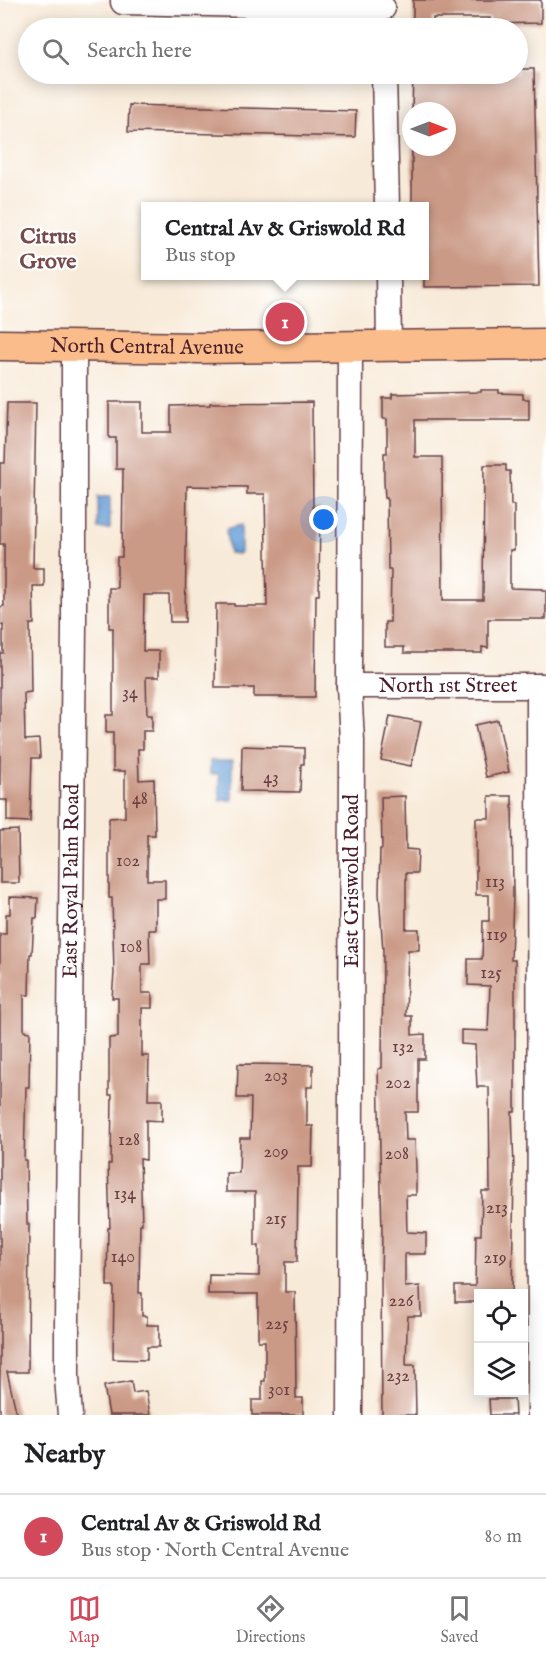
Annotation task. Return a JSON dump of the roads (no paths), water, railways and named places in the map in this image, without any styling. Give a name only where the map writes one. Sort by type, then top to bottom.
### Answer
[{"type":"main road","name":"North Central Avenue","points":[[0,345],[350,347],[546,344]]},
{"type":"street","points":[[123,1],[383,12]]},
{"type":"street","points":[[384,84],[387,202]]},
{"type":"street","points":[[388,280],[389,346]]},
{"type":"street","name":"East Royal Palm Road","points":[[70,1415],[67,1323],[74,650],[74,346]]},
{"type":"street","name":"East Griswold Road","points":[[350,347],[349,686],[352,741],[350,1415]]},
{"type":"street","name":"North 1st Street","points":[[349,686],[543,686]]},
{"type":"street","points":[[540,1415],[543,686]]},
{"type":"water","points":[[98,497],[110,497],[110,529],[98,529]]},
{"type":"water","points":[[241,525],[241,551],[238,554],[229,553],[226,529]]},
{"type":"water","points":[[210,761],[232,761],[232,800],[220,800],[219,774],[210,774]]},
{"type":"place","name":"Central Av & Griswold Rd","points":[[285,322]]},
{"type":"district","name":"Citrus Grove","points":[[48,250]]}]
